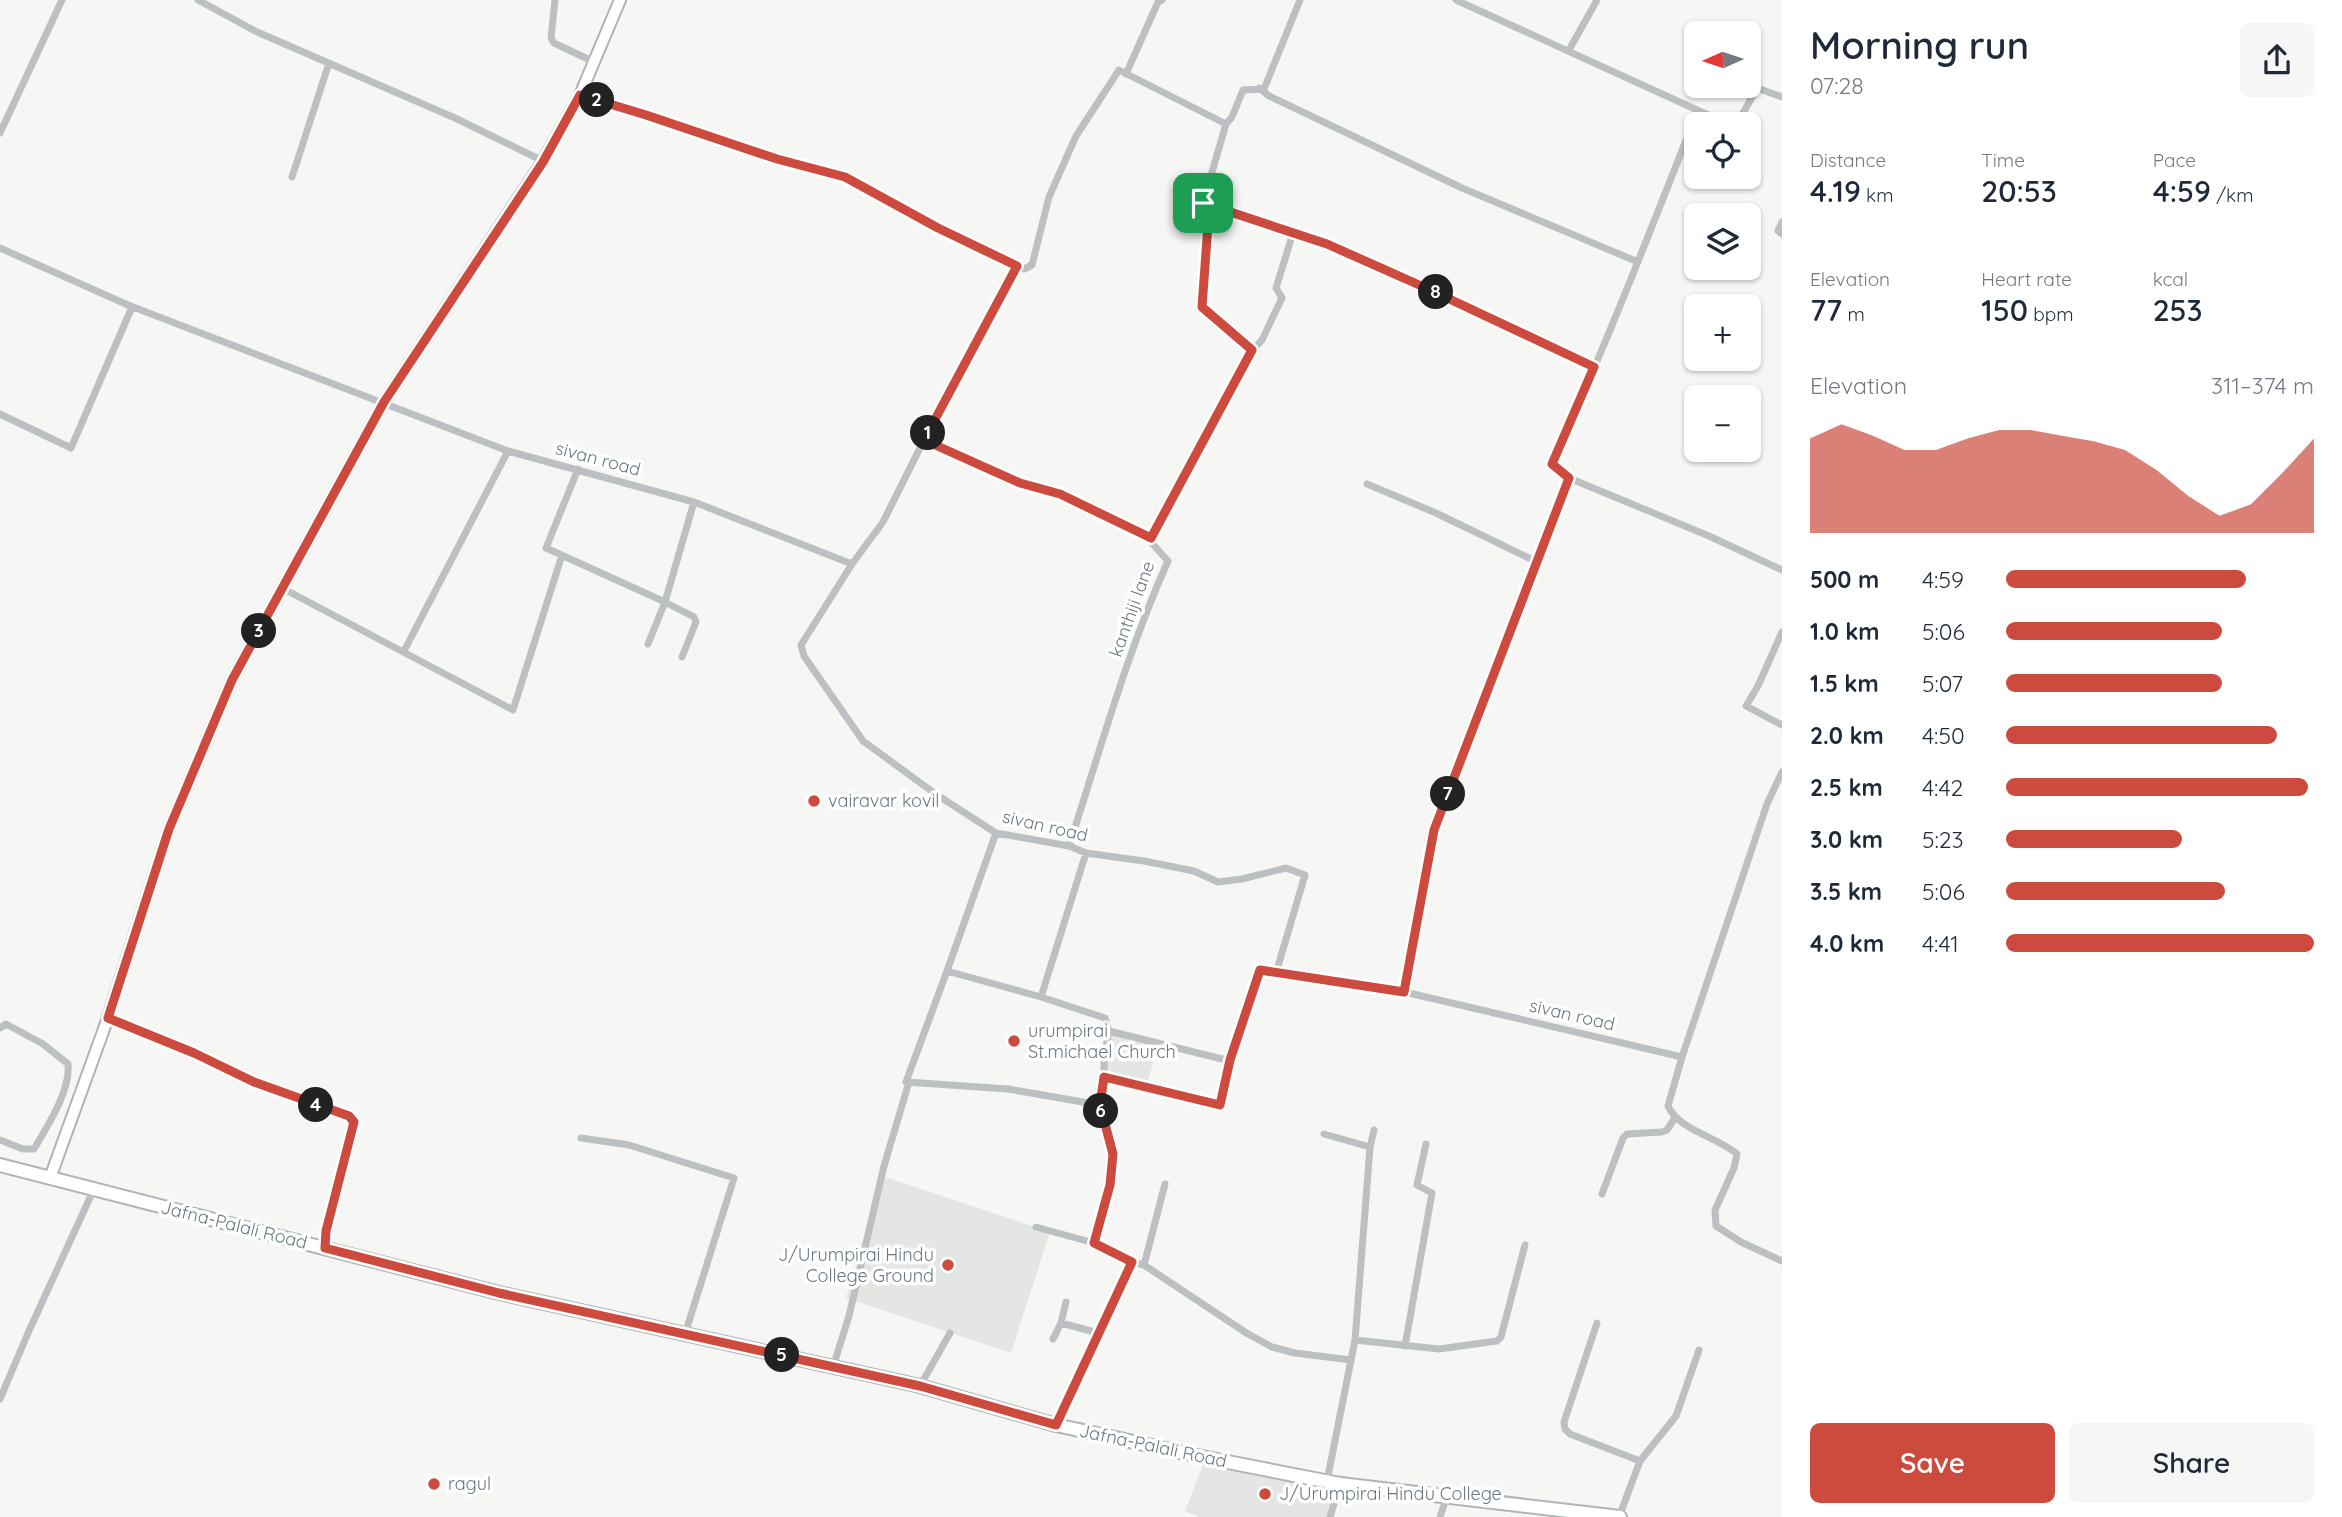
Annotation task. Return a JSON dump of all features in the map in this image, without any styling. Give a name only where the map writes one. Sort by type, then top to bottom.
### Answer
[{"type":"main road","name":"Jafna-Palali Road","points":[[0,1165],[499,1293],[920,1386],[1056,1425],[1202,1457],[1333,1483],[1619,1517]]},
{"type":"street","points":[[0,132],[62,0]]},
{"type":"street","points":[[198,0],[255,31],[455,118],[543,162]]},
{"type":"street","points":[[555,0],[551,38],[554,43],[594,62]]},
{"type":"street","points":[[50,1178],[108,1018],[169,829],[232,680],[384,402],[543,162],[580,95],[621,0]]},
{"type":"street","points":[[1126,74],[1158,2],[1162,0]]},
{"type":"street","points":[[1203,203],[1226,124],[1232,117],[1243,90],[1264,89],[1300,0]]},
{"type":"street","points":[[1456,0],[1728,124],[1738,122],[1757,88],[1782,97]]},
{"type":"street","points":[[1569,50],[1597,0]]},
{"type":"street","points":[[292,177],[329,63]]},
{"type":"street","points":[[580,95],[777,159],[845,177],[938,228],[1024,269],[1032,265],[1049,197],[1076,136],[1119,70],[1226,124]]},
{"type":"street","points":[[1259,88],[1301,112],[1440,178],[1638,262]]},
{"type":"street","points":[[1698,110],[1638,262],[1552,464],[1569,478],[1709,536],[1782,570]]},
{"type":"street","points":[[1203,203],[1327,244],[1594,367]]},
{"type":"street","points":[[1203,203],[1209,211],[1202,307],[1252,350]]},
{"type":"street","points":[[1782,222],[1778,231],[1782,234]]},
{"type":"street","name":"kanthiji lane","points":[[1069,846],[1129,661],[1152,596],[1168,561],[1150,541],[1151,538],[1252,350],[1262,340],[1282,298],[1276,288],[1293,233]]},
{"type":"street","name":"sivan road","points":[[0,248],[132,307],[508,451],[694,502],[852,564],[801,646],[804,656],[863,741],[937,795],[996,833],[1069,846],[1086,853],[1144,860],[1218,882],[1286,868],[1305,875],[1276,973],[1404,992],[1682,1057]]},
{"type":"street","points":[[852,564],[883,522],[1017,266]]},
{"type":"street","points":[[0,414],[71,448],[132,307]]},
{"type":"street","points":[[924,440],[1020,483],[1060,494],[1151,538]]},
{"type":"street","points":[[404,651],[508,451]]},
{"type":"street","points":[[578,469],[546,548],[665,601],[694,617],[696,622],[682,657]]},
{"type":"street","points":[[1404,992],[1434,830],[1569,478]]},
{"type":"street","points":[[1367,484],[1436,513],[1536,562]]},
{"type":"street","points":[[648,644],[665,601],[694,502]]},
{"type":"street","points":[[282,588],[513,710],[562,555]]},
{"type":"street","points":[[1782,632],[1746,706],[1782,725]]},
{"type":"street","points":[[1782,772],[1767,804],[1668,1106],[1674,1119],[1729,1147],[1737,1154],[1734,1168],[1714,1210],[1716,1226],[1741,1242],[1782,1261]]},
{"type":"street","points":[[909,1082],[906,1082],[996,833]]},
{"type":"street","points":[[1041,997],[1086,853]]},
{"type":"street","points":[[1104,1077],[1220,1105],[1230,1060],[1260,970],[1276,973]]},
{"type":"street","points":[[947,971],[1105,1018],[1109,1031],[1100,1105],[1113,1154],[1110,1185],[1094,1243]]},
{"type":"street","points":[[108,1018],[194,1053],[254,1082],[349,1116],[354,1122],[326,1231],[325,1248]]},
{"type":"street","points":[[0,1028],[6,1024],[43,1044],[68,1064],[69,1075],[51,1120],[34,1149],[23,1149],[0,1140]]},
{"type":"street","points":[[1109,1031],[1230,1060]]},
{"type":"street","points":[[909,1082],[1008,1089],[1100,1105]]},
{"type":"street","points":[[833,1367],[849,1316],[884,1166],[909,1082]]},
{"type":"street","points":[[1602,1194],[1623,1138],[1627,1134],[1662,1132],[1667,1130],[1674,1119]]},
{"type":"street","points":[[1330,1517],[1355,1340],[1370,1147],[1374,1130]]},
{"type":"street","points":[[1324,1134],[1370,1147]]},
{"type":"street","points":[[580,1138],[629,1145],[734,1178],[685,1334]]},
{"type":"street","points":[[1405,1346],[1432,1193],[1417,1185],[1426,1144]]},
{"type":"street","points":[[1144,1265],[1165,1184]]},
{"type":"street","points":[[0,1399],[27,1333],[94,1189]]},
{"type":"street","points":[[1036,1227],[1094,1243],[1144,1265],[1272,1347],[1295,1353],[1351,1360]]},
{"type":"street","points":[[1355,1340],[1438,1349],[1497,1341],[1501,1337],[1525,1245]]},
{"type":"street","points":[[1056,1425],[1132,1262]]},
{"type":"street","points":[[1054,1339],[1066,1302]]},
{"type":"street","points":[[1061,1323],[1098,1333]]},
{"type":"street","points":[[1597,1323],[1564,1422],[1565,1429],[1570,1434],[1640,1461]]},
{"type":"street","points":[[920,1386],[950,1333]]},
{"type":"street","points":[[1619,1517],[1640,1461],[1676,1416],[1699,1350]]},
{"type":"street","points":[[1440,1517],[1447,1496]]},
{"type":"shaded area","points":[[1109,1031],[1160,1042],[1146,1086],[1104,1077]]},
{"type":"shaded area","name":"J/Urumpirai Hindu College Ground","points":[[885,1177],[1050,1232],[1011,1353],[846,1298]]},
{"type":"shaded area","name":"J/Urumpirai Hindu College","points":[[1208,1452],[1346,1476],[1330,1517],[1199,1517],[1185,1511]]},
{"type":"place","name":"vairavar kovil","points":[[814,801]]},
{"type":"place","name":"urumpirai St.michael Church","points":[[1014,1041]]},
{"type":"place","name":"J/Urumpirai Hindu College Ground","points":[[948,1265]]},
{"type":"place","name":"ragul","points":[[434,1484]]},
{"type":"place","name":"J/Urumpirai Hindu College","points":[[1265,1494]]},
{"type":"route","points":[[580,95],[777,159],[845,177],[938,228],[1017,266],[924,440],[1020,483],[1060,494],[1151,538],[1252,350],[1202,307],[1209,211],[1203,203],[1327,244],[1594,367],[1552,464],[1569,478],[1434,830],[1404,992],[1260,970],[1230,1060],[1220,1105],[1104,1077],[1100,1105],[1113,1154],[1110,1185],[1094,1243],[1132,1262],[1056,1425],[920,1386],[499,1293],[325,1248],[326,1231],[354,1122],[349,1116],[254,1082],[194,1053],[108,1018],[169,829],[232,680],[384,402],[543,162],[580,95]]}]
